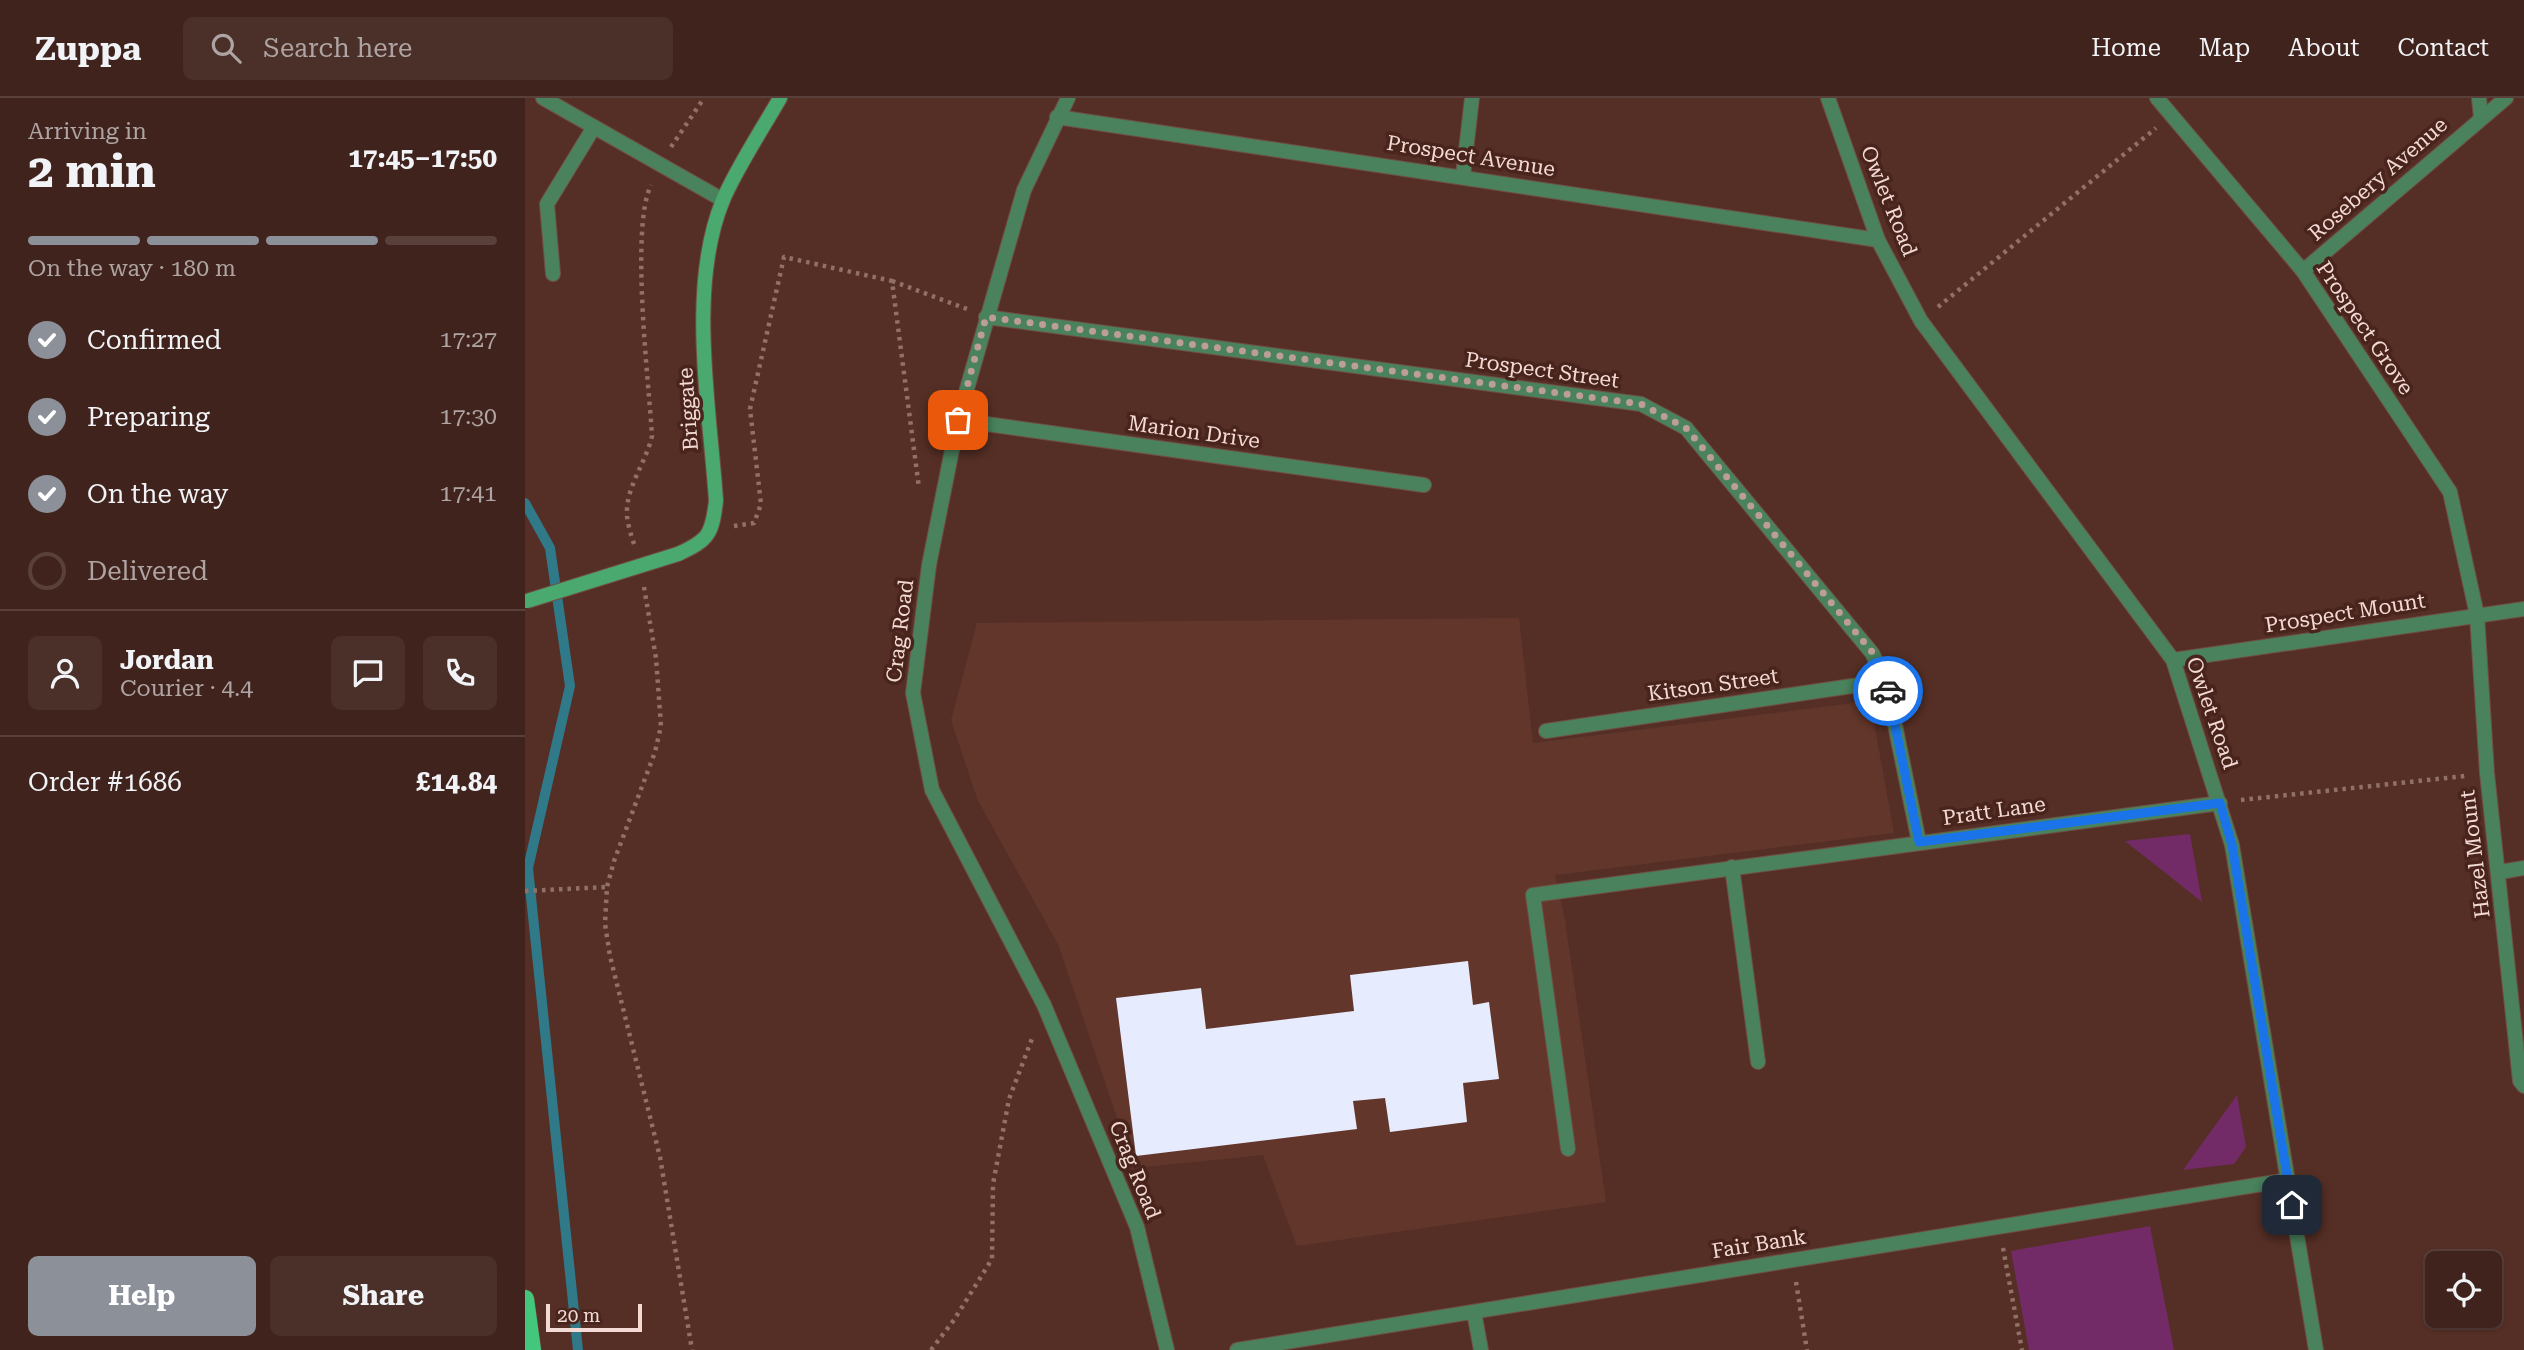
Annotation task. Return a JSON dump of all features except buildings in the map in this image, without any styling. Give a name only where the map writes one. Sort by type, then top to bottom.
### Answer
[{"type":"main road","name":"Briggate","points":[[713,529],[716,501],[702,312],[708,258],[723,201],[780,98]]},
{"type":"main road","points":[[526,602],[678,554],[700,544],[713,529]]},
{"type":"main road","points":[[525,1299],[532,1350]]},
{"type":"street","points":[[543,98],[723,201]]},
{"type":"street","name":"Crag Road","points":[[1068,98],[1024,190],[958,420],[929,565],[913,693],[932,790],[1044,1005],[1137,1227],[1167,1350]]},
{"type":"street","points":[[1463,176],[1472,98]]},
{"type":"street","name":"Owlet Road","points":[[1828,98],[1878,240],[1921,321],[2173,660],[2232,845],[2316,1350]]},
{"type":"street","name":"Prospect Grove","points":[[2157,98],[2303,271],[2450,492],[2477,615]]},
{"type":"street","name":"Rosebery Avenue","points":[[2479,98],[2481,118]]},
{"type":"street","name":"Rosebery Avenue","points":[[2303,271],[2506,98]]},
{"type":"street","name":"Prospect Avenue","points":[[1057,117],[1878,240]]},
{"type":"street","points":[[554,274],[547,204],[594,127]]},
{"type":"street","name":"Prospect Street","points":[[986,317],[1641,404],[1686,428],[1873,653],[1886,681],[1919,842]]},
{"type":"street","name":"Marion Drive","points":[[958,420],[1424,485]]},
{"type":"street","name":"Prospect Mount","points":[[2173,660],[2524,608]]},
{"type":"street","name":"Hazel Mount","points":[[2477,615],[2487,773],[2500,872],[2520,1081],[2524,1086]]},
{"type":"street","name":"Kitson Street","points":[[1546,731],[1886,681]]},
{"type":"street","name":"Pratt Lane","points":[[1568,1149],[1533,895],[2220,803]]},
{"type":"street","points":[[1732,867],[1758,1062]]},
{"type":"street","points":[[2500,872],[2524,868]]},
{"type":"street","name":"Fair Bank","points":[[1237,1350],[2288,1180]]},
{"type":"street","points":[[1474,1311],[1481,1350]]},
{"type":"path","points":[[636,556],[627,516],[631,489],[648,454],[652,436],[643,284],[642,212],[648,190],[661,165],[704,98]]},
{"type":"path","points":[[1921,321],[2173,114]]},
{"type":"path","points":[[713,529],[754,523],[761,504],[750,409],[785,257],[892,281],[986,317]]},
{"type":"path","points":[[892,281],[920,498]]},
{"type":"path","points":[[643,583],[656,658],[661,726],[655,752],[614,861],[607,887],[605,924],[610,956],[660,1157],[692,1350]]},
{"type":"path","points":[[2220,803],[2487,773]]},
{"type":"path","points":[[525,891],[607,887]]},
{"type":"path","points":[[931,1350],[954,1320],[992,1259],[993,1184],[1009,1099],[1044,1005]]},
{"type":"path","points":[[1999,1227],[2022,1350]]},
{"type":"path","points":[[1793,1260],[1807,1350]]},
{"type":"shaded area","points":[[1519,618],[1533,743],[1870,701],[1894,833],[1555,875],[1564,914],[1606,1202],[1297,1246],[1263,1155],[1125,1169],[1123,1135],[1058,944],[978,801],[951,720],[977,623]]},
{"type":"shaded area","points":[[2190,834],[2202,902],[2125,841]]},
{"type":"shaded area","points":[[2237,1095],[2246,1147],[2234,1164],[2183,1170]]},
{"type":"shaded area","points":[[2150,1226],[2174,1350],[2029,1350],[2011,1251]]},
{"type":"waterway","points":[[525,503],[550,548],[570,686],[528,868],[578,1350]]},
{"type":"way so far","points":[[958,420],[986,317],[1641,404],[1686,428],[1873,653],[1888,691]]},
{"type":"route","points":[[1888,691],[1919,842],[2220,803],[2232,845],[2292,1205]]}]
